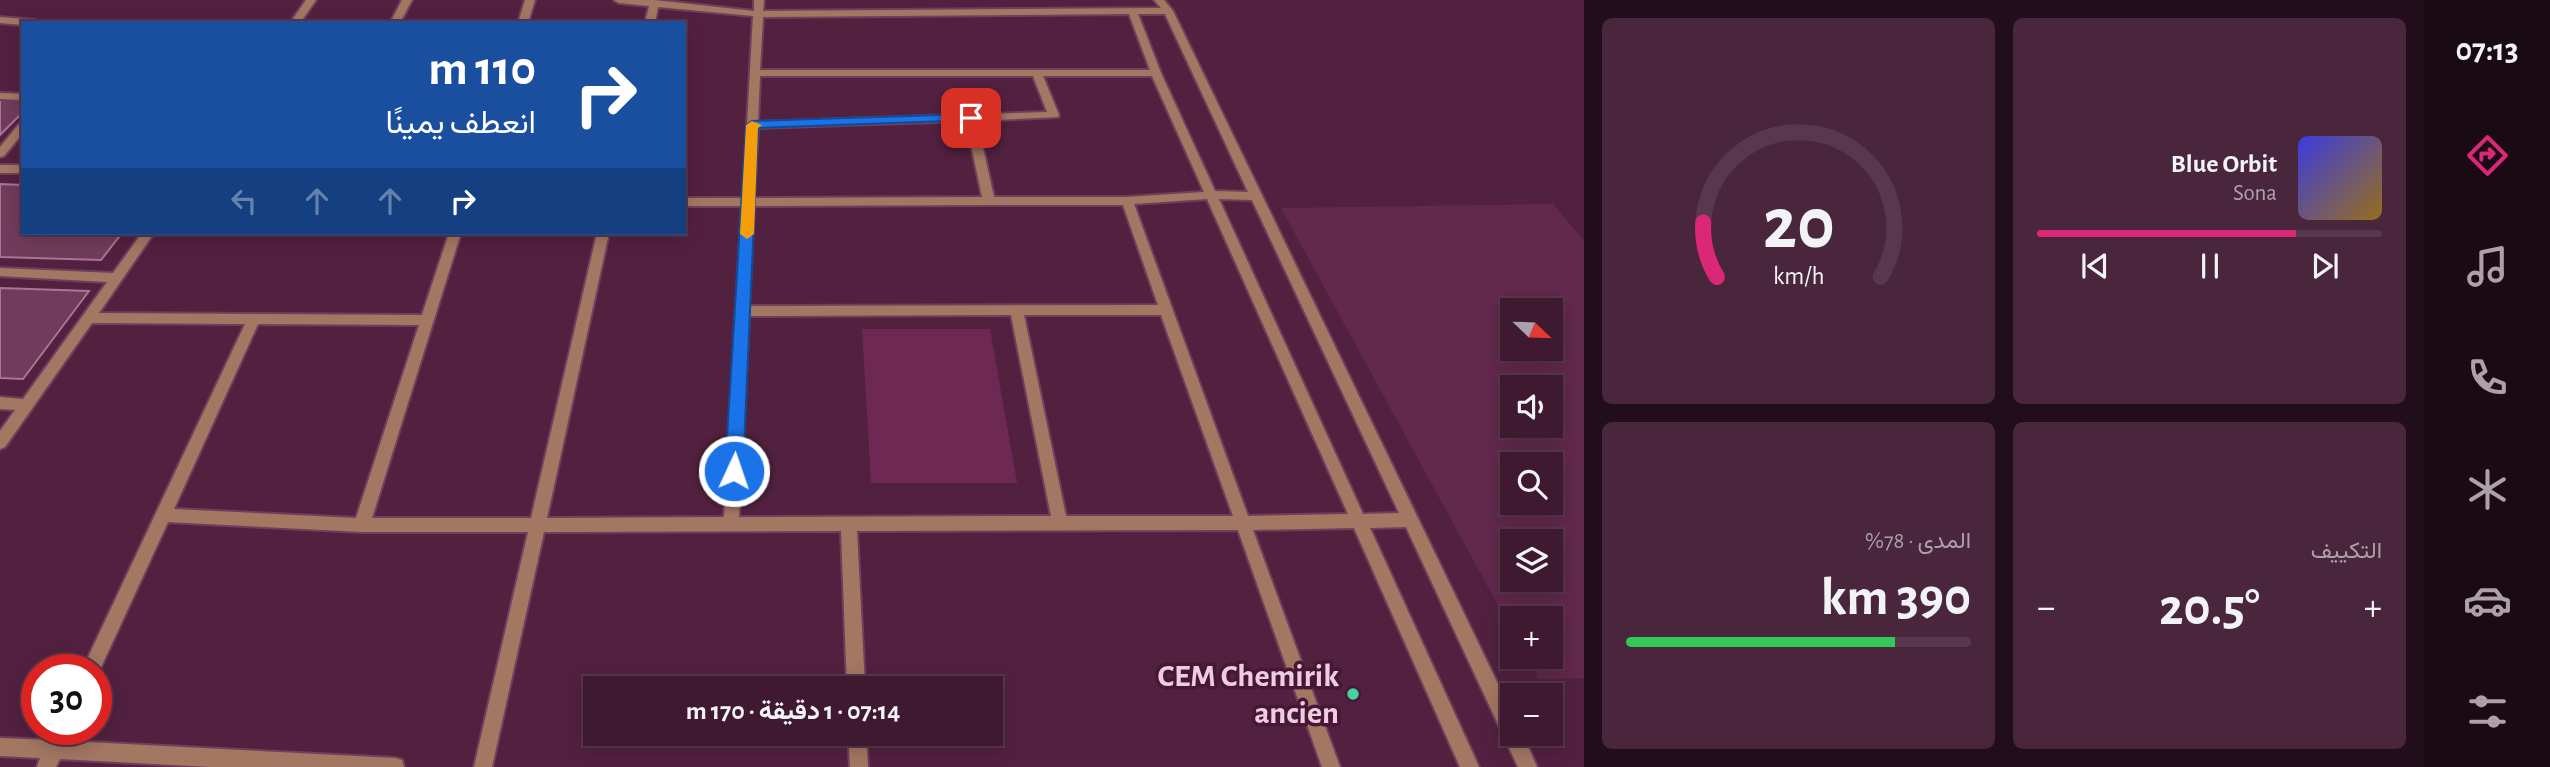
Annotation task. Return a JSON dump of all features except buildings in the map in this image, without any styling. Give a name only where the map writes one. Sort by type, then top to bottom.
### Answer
[{"type":"street","points":[[296,21],[311,0]]},
{"type":"street","points":[[396,21],[407,0]]},
{"type":"street","points":[[524,21],[530,0]]},
{"type":"street","points":[[619,0],[759,7],[1163,5],[1500,708]]},
{"type":"street","points":[[650,21],[654,2]]},
{"type":"street","points":[[1136,5],[1156,74],[1470,767]]},
{"type":"street","points":[[731,524],[759,7]]},
{"type":"street","points":[[0,20],[21,22]]},
{"type":"street","points":[[755,73],[1156,74]]},
{"type":"street","points":[[752,125],[1054,115],[1037,74]]},
{"type":"street","points":[[0,96],[21,97]]},
{"type":"street","points":[[971,118],[989,202]]},
{"type":"street","points":[[0,154],[21,128]]},
{"type":"street","points":[[0,169],[21,169]]},
{"type":"street","points":[[686,202],[1127,201],[1211,195],[1256,196]]},
{"type":"street","points":[[1127,201],[1331,767]]},
{"type":"street","points":[[0,443],[147,235]]},
{"type":"street","points":[[362,525],[454,235]]},
{"type":"street","points":[[483,767],[603,235]]},
{"type":"street","points":[[0,272],[116,278]]},
{"type":"street","points":[[743,312],[1166,310]]},
{"type":"street","points":[[1017,311],[1060,523]]},
{"type":"street","points":[[88,318],[428,320]]},
{"type":"street","points":[[98,654],[254,319]]},
{"type":"street","points":[[0,403],[27,405]]},
{"type":"street","points":[[163,515],[362,525],[1243,523],[1410,520]]},
{"type":"street","points":[[849,524],[855,676]]},
{"type":"street","points":[[858,746],[859,767]]},
{"type":"street","points":[[1518,746],[1528,767]]},
{"type":"street","points":[[0,747],[50,759],[395,767]]},
{"type":"shaded area","points":[[1553,204],[1584,241],[1584,678],[1538,679],[1533,669],[1563,669],[1563,606],[1500,606],[1500,609],[1281,208]]},
{"type":"shaded area","points":[[862,329],[990,329],[1017,483],[871,483]]},
{"type":"slow traffic","points":[[747,234],[752,125],[756,125]]},
{"type":"place","name":"CEM Chemirik ancien","points":[[1353,694]]},
{"type":"route","points":[[734,471],[752,125],[971,118]]}]
